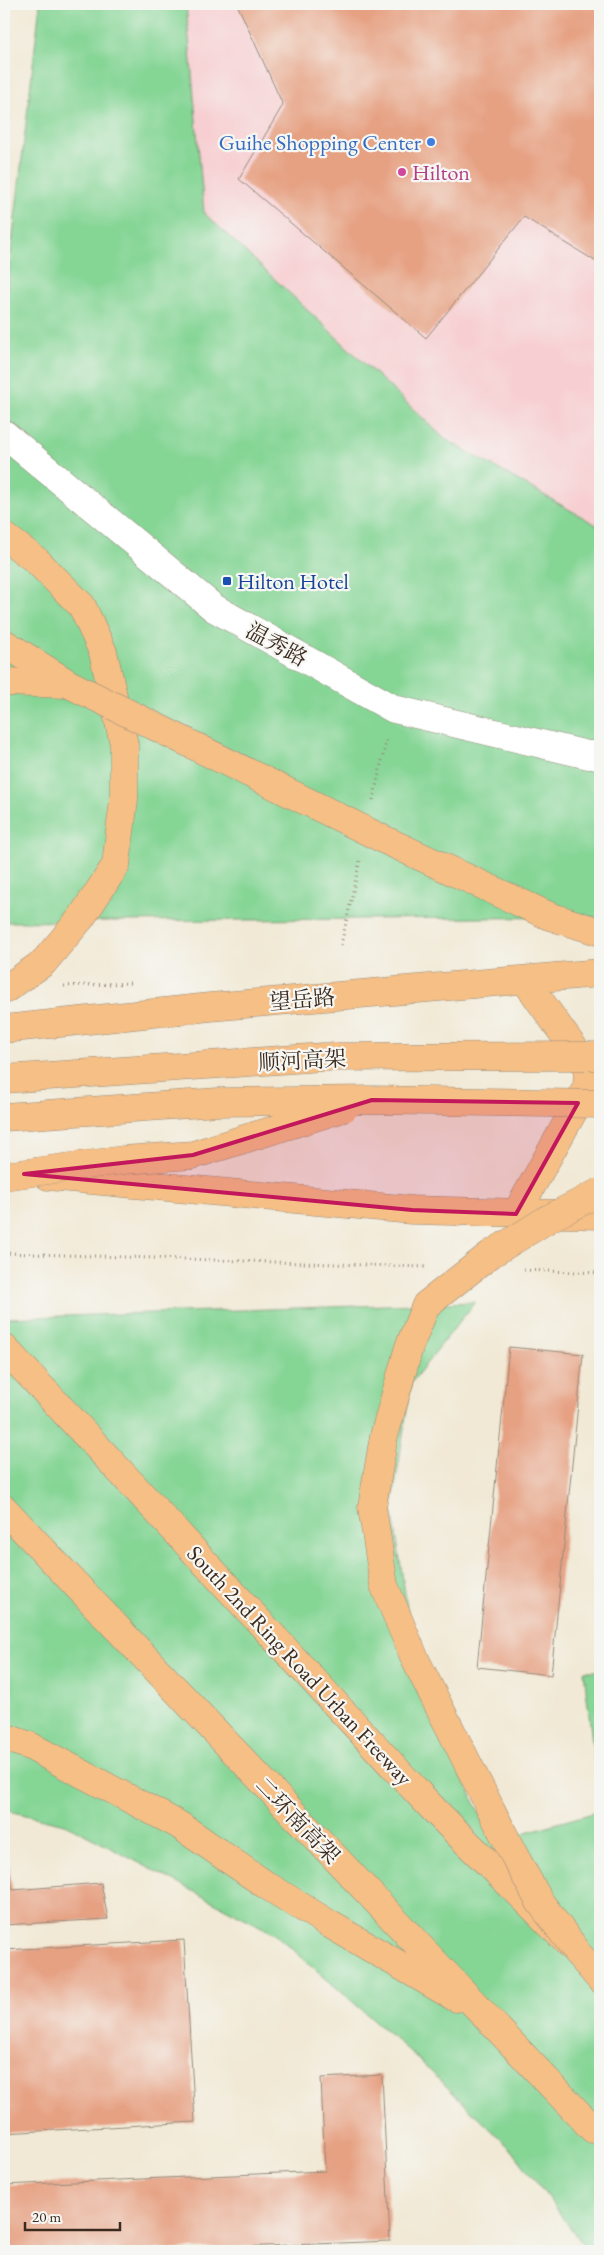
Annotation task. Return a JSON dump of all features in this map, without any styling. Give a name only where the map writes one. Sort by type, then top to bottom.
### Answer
[{"type":"main road","points":[[4,536],[37,561],[82,606],[103,652],[124,744],[124,799],[116,865],[81,918],[43,963],[4,990]]},
{"type":"main road","points":[[4,643],[68,684],[202,748],[385,840],[549,916],[600,932]]},
{"type":"main road","points":[[4,682],[68,684]]},
{"type":"main road","name":"望岳路","points":[[4,1029],[210,1008],[600,973]]},
{"type":"main road","points":[[516,1214],[587,1087],[588,1068],[525,980]]},
{"type":"main road","name":"顺河高架","points":[[4,1079],[323,1057],[600,1056]]},
{"type":"main road","points":[[4,1174],[123,1160],[193,1155],[372,1100]]},
{"type":"main road","name":"顺河高架","points":[[4,1117],[218,1102],[372,1100],[600,1104]]},
{"type":"main road","points":[[4,1174],[412,1210],[600,1215]]},
{"type":"main road","points":[[576,1950],[540,1902],[514,1855],[415,1659],[384,1585],[372,1507],[384,1436],[409,1347],[426,1305],[491,1254],[548,1219],[600,1192]]},
{"type":"main road","name":"South 2nd Ring Road Urban Freeway","points":[[4,1348],[129,1480],[422,1797],[576,1950],[600,1979]]},
{"type":"main road","name":"二环南高架","points":[[4,1509],[593,2129]]},
{"type":"main road","points":[[4,1737],[30,1746],[105,1788],[179,1825],[266,1885],[339,1930],[481,2012]]},
{"type":"street","name":"温秀路","points":[[4,434],[214,608],[394,709],[588,755],[600,755]]},
{"type":"path","points":[[4,1253],[431,1267]]},
{"type":"path","points":[[521,1270],[600,1273]]},
{"type":"highlighted area","points":[[372,1100],[578,1103],[516,1214],[412,1210],[24,1174],[193,1155]]},
{"type":"shaded area","points":[[61,4],[600,4],[600,846]]},
{"type":"green space","points":[[40,4],[186,4],[204,213],[445,439],[600,527],[600,917],[4,922],[4,313]]},
{"type":"green space","points":[[475,1302],[411,1383],[392,1507],[419,1687],[489,1832],[523,1833],[600,1811],[600,2251],[588,2251],[512,2150],[416,2057],[275,1934],[65,1824],[4,1810],[4,1318]]},
{"type":"green space","points":[[584,1671],[600,1671],[600,1811]]},
{"type":"building","name":"Guihe Shopping Center","points":[[237,4],[600,4],[600,264],[524,217],[426,338],[239,179],[283,105]]},
{"type":"building","points":[[509,1347],[583,1354],[551,1675],[477,1667]]},
{"type":"building","points":[[5,1847],[13,1890],[101,1883],[108,1919],[4,1925]]},
{"type":"building","points":[[184,1940],[195,2122],[4,2133],[4,1950]]},
{"type":"building","points":[[382,2075],[390,2241],[141,2251],[4,2251],[4,2185],[325,2171],[321,2078]]},
{"type":"place","name":"Guihe Shopping Center","points":[[431,142]]},
{"type":"place","name":"Hilton","points":[[402,172]]},
{"type":"place","name":"Hilton Hotel","points":[[227,581]]}]
